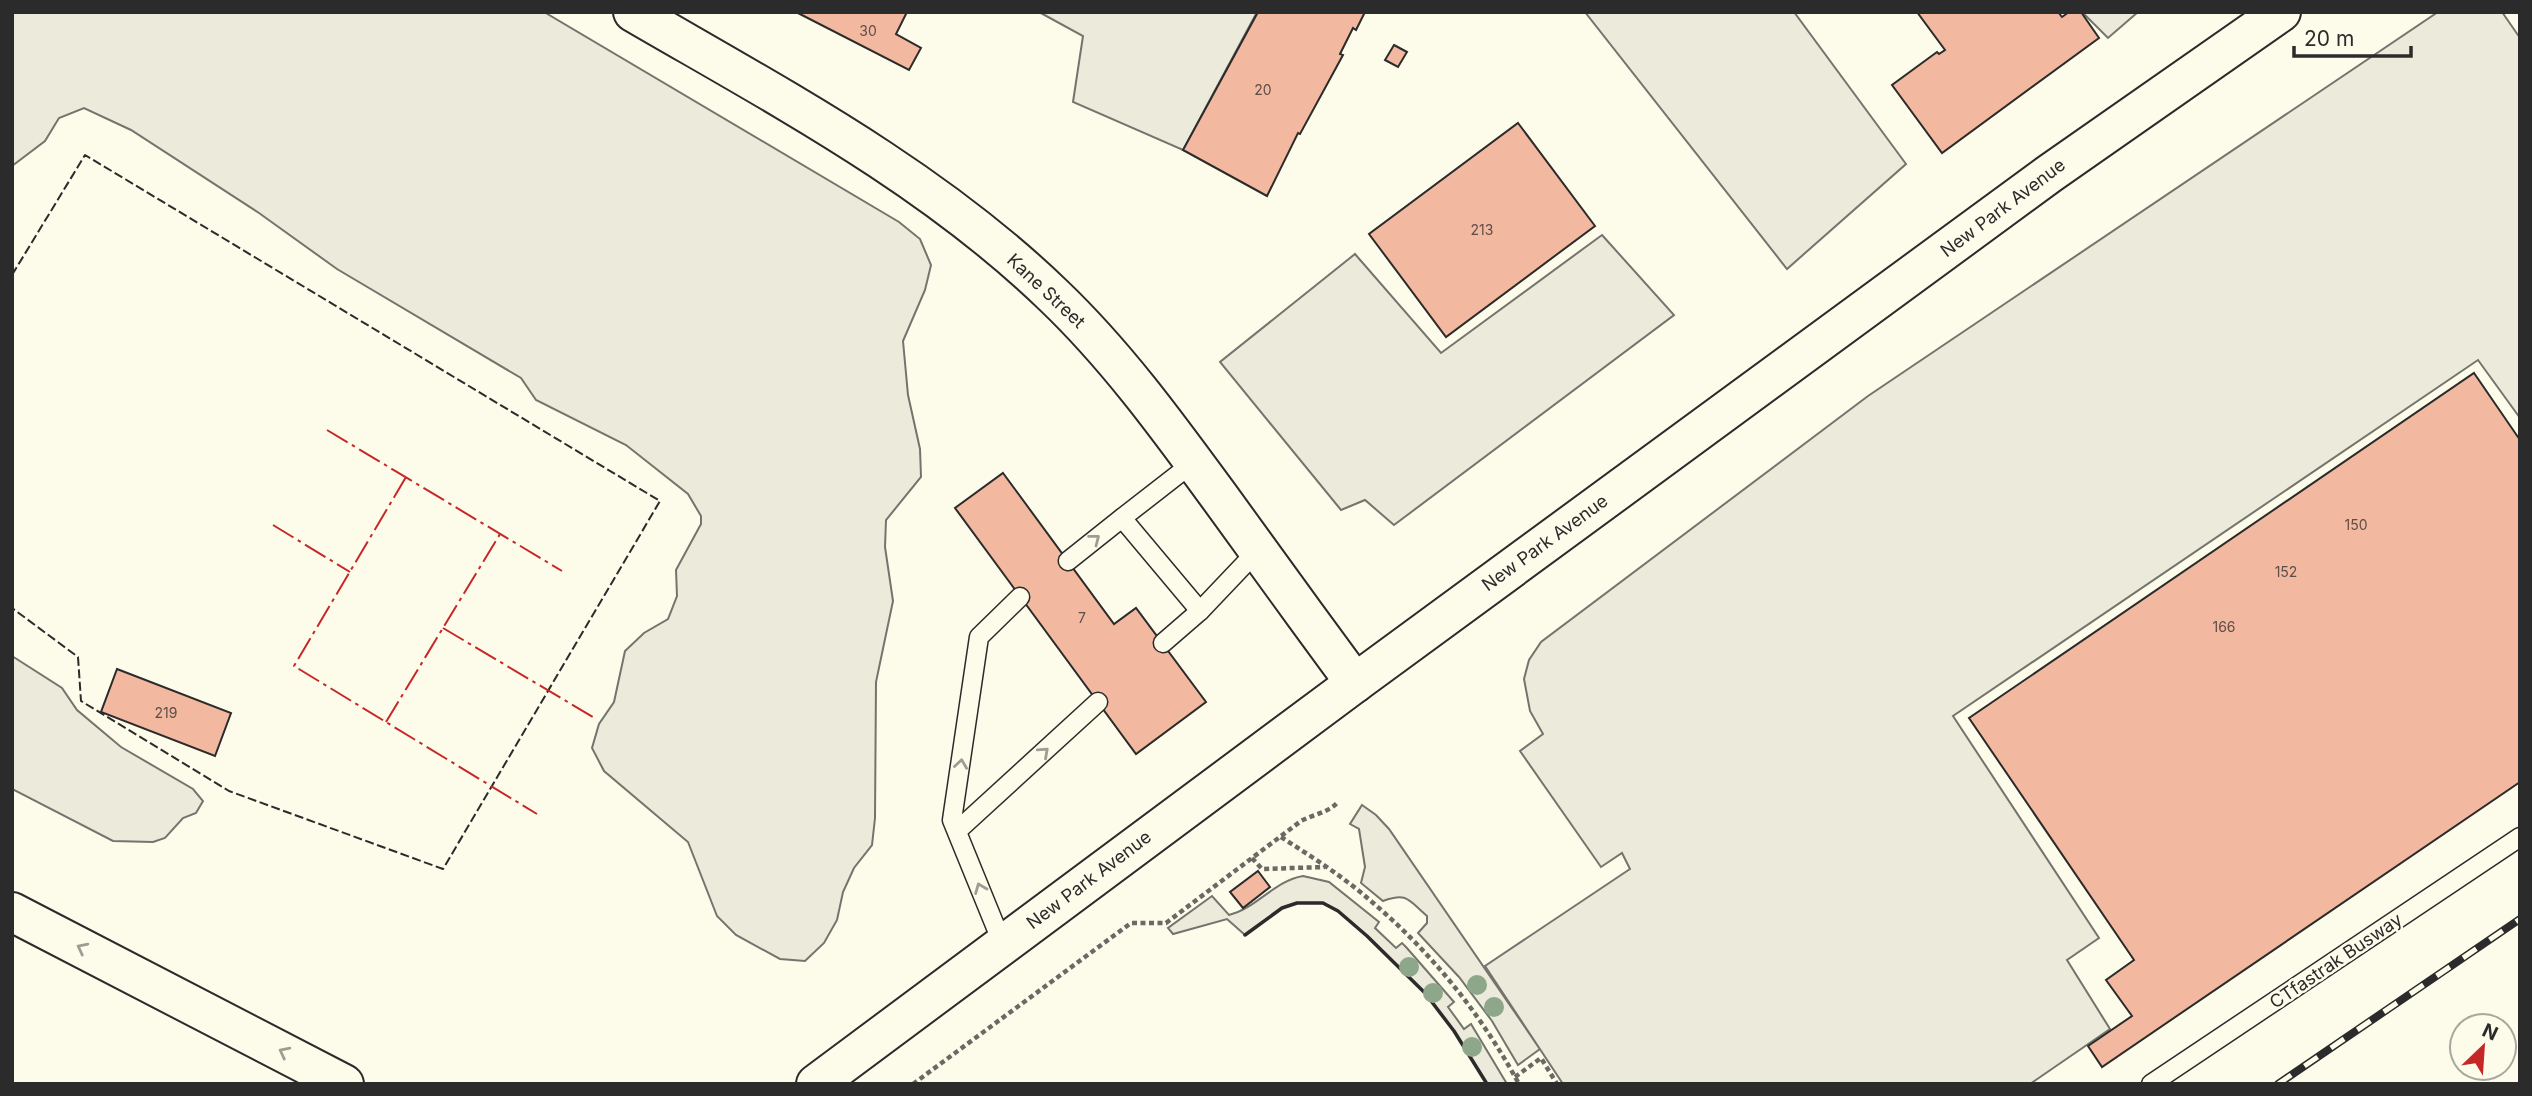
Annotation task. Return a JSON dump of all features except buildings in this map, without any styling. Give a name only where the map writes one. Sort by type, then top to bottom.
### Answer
[{"type":"main road","name":"Kane Street","points":[[634,12],[886,162],[946,204],[1053,295],[1103,346],[1162,418],[1355,683]]},
{"type":"main road","name":"New Park Avenue","points":[[816,1084],[1355,683],[2049,174],[2281,12]]},
{"type":"main road","points":[[12,912],[344,1084]]},
{"type":"lane","points":[[1068,561],[1194,462]]},
{"type":"lane","points":[[1122,518],[1200,611]]},
{"type":"lane","points":[[1163,643],[1200,611],[1258,550]]},
{"type":"lane","points":[[1003,945],[953,820],[979,637],[1020,597]]},
{"type":"lane","points":[[957,831],[1098,702]]},
{"type":"lane","name":"CTfastrak Busway","points":[[2151,1084],[2520,836]]},
{"type":"path","points":[[913,1084],[1131,923],[1166,923],[1301,821],[1330,810],[1338,802]]},
{"type":"path","points":[[1281,837],[1371,901],[1414,941],[1479,1017],[1519,1084]]},
{"type":"path","points":[[1252,858],[1262,869],[1326,867]]},
{"type":"path","points":[[1515,1077],[1541,1058],[1557,1084]]},
{"type":"shaded area","points":[[12,12],[544,12],[899,222],[920,239],[931,265],[925,290],[903,341],[908,395],[920,449],[921,477],[886,520],[885,547],[893,601],[876,682],[875,818],[872,845],[854,868],[843,892],[837,920],[824,943],[805,961],[780,959],[736,935],[717,916],[688,842],[604,771],[592,748],[599,724],[614,702],[625,651],[644,633],[668,619],[677,596],[676,570],[701,524],[701,516],[688,494],[626,445],[536,400],[521,378],[337,269],[259,213],[131,130],[84,108],[59,118],[45,141],[12,166]]},
{"type":"shaded area","points":[[1039,12],[1257,12],[1183,150],[1073,102],[1083,36]]},
{"type":"shaded area","points":[[1585,12],[1794,12],[1906,164],[1787,269]]},
{"type":"shaded area","points":[[2082,12],[2138,12],[2108,38]]},
{"type":"shaded area","points":[[2438,12],[2502,12],[2520,38],[2520,418],[2478,360],[1953,716],[2099,938],[2067,960],[2110,1029],[2030,1084],[1563,1084],[1485,966],[1630,869],[1622,853],[1601,867],[1520,751],[1543,734],[1530,711],[1524,679],[1529,660],[1541,642],[1868,396]]},
{"type":"shaded area","points":[[1602,235],[1674,315],[1394,525],[1365,500],[1341,510],[1220,362],[1355,254],[1441,353]]},
{"type":"shaded area","points":[[12,656],[62,688],[77,710],[121,747],[193,789],[203,801],[196,813],[183,818],[165,838],[153,842],[113,841],[12,789]]},
{"type":"shaded area","points":[[1362,805],[1389,829],[1540,1049],[1518,1065],[1492,1021],[1459,977],[1418,933],[1427,923],[1427,916],[1407,899],[1398,897],[1383,901],[1361,883],[1365,867],[1359,829],[1350,824]]},
{"type":"shaded area","points":[[1303,876],[1329,882],[1379,922],[1375,928],[1396,948],[1402,943],[1406,947],[1454,1002],[1448,1007],[1464,1029],[1471,1024],[1507,1084],[1487,1084],[1454,1031],[1425,993],[1367,936],[1338,911],[1322,903],[1297,903],[1282,908],[1245,935],[1227,919],[1173,934],[1168,928],[1212,896],[1229,915],[1248,907],[1283,883]]},
{"type":"railway","points":[[2278,1084],[2520,919]]},
{"type":"fence","points":[[12,275],[85,155],[660,501],[443,869],[229,791],[81,701],[78,657],[12,608]]},
{"type":"wall","points":[[1245,935],[1282,908],[1297,903],[1323,903],[1338,911],[1425,993],[1454,1031],[1487,1084]]},
{"type":"power","points":[[327,430],[562,571]]},
{"type":"power","points":[[406,477],[294,666],[537,814]]},
{"type":"power","points":[[273,525],[350,572]]},
{"type":"power","points":[[386,722],[500,534]]},
{"type":"power","points":[[443,628],[593,717]]}]
